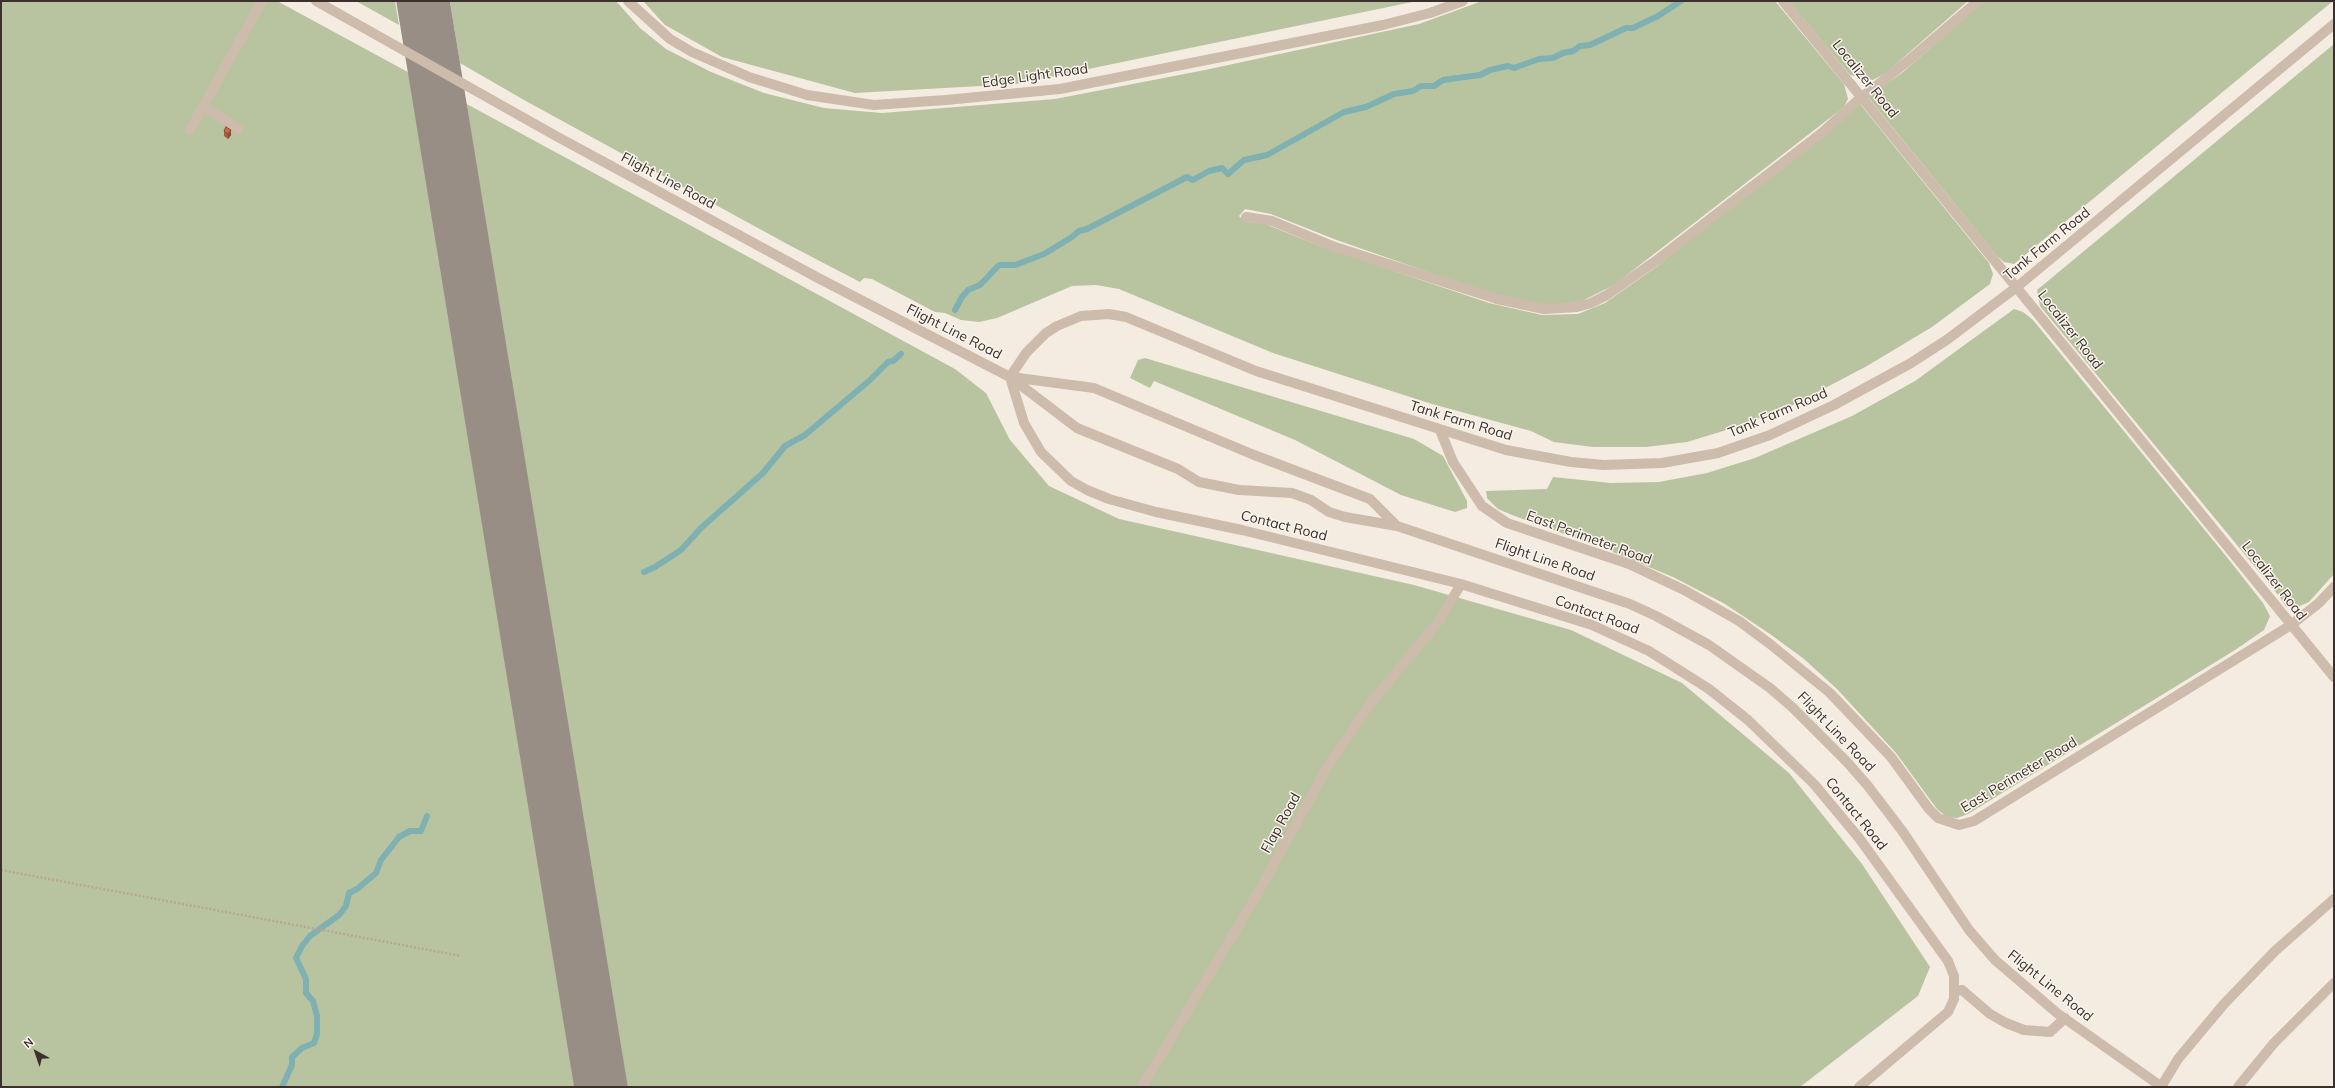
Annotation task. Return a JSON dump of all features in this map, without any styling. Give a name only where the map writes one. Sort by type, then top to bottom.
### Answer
[{"type":"street","points":[[190,130],[262,1]]},
{"type":"street","name":"Flight Line Road","points":[[316,1],[556,136],[820,279],[1010,377],[1077,428],[1178,469],[1199,482],[1239,490],[1292,493],[1311,500],[1329,512],[1345,517],[1397,526],[1637,607],[1710,645],[1770,688],[1823,736],[1868,786],[1903,832],[1970,930],[1995,960],[2065,1018],[2161,1087]]},
{"type":"street","name":"Edge Light Road","points":[[628,1],[670,38],[692,52],[749,77],[807,95],[874,104],[946,100],[1060,88],[1384,25],[1430,13],[1464,1]]},
{"type":"street","name":"Localizer Road","points":[[1783,1],[2018,286],[2062,345],[2207,518],[2334,677]]},
{"type":"street","points":[[1246,216],[1272,221],[1335,247],[1474,293],[1544,309],[1577,307],[1607,295],[1657,260],[1823,132],[1862,97],[1909,60],[1978,1]]},
{"type":"street","name":"Tank Farm Road","points":[[1010,377],[1026,353],[1046,333],[1057,326],[1081,316],[1109,314],[1126,317],[1256,370],[1506,450],[1572,462],[1604,465],[1662,463],[1718,453],[1770,435],[1874,384],[1948,339],[2018,286],[2334,24]]},
{"type":"street","points":[[203,106],[239,129]]},
{"type":"street","name":"Flight Line Road","points":[[1010,377],[1094,388],[1254,455],[1370,499],[1397,526]]},
{"type":"street","name":"Contact Road","points":[[1010,377],[1020,413],[1041,452],[1071,482],[1087,490],[1109,499],[1156,512],[1242,530],[1461,584],[1592,625],[1630,641],[1688,675],[1748,720],[1814,784],[1878,862],[1948,960],[1954,976],[1954,999],[1948,1012],[1860,1087]]},
{"type":"street","name":"East Perimeter Road","points":[[1440,430],[1453,462],[1482,506],[1507,523],[1628,564],[1684,590],[1739,621],[1800,668],[1851,713],[1891,757],[1929,809],[1949,823],[1964,825],[1974,822],[2291,625],[2319,603],[2334,587]]},
{"type":"street","name":"Flap Road","points":[[1142,1087],[1259,891],[1328,766],[1370,704],[1439,621],[1461,584]]},
{"type":"street","points":[[2161,1087],[2178,1059],[2233,994],[2275,951],[2334,899]]},
{"type":"street","points":[[2238,1087],[2279,1038],[2334,983]]},
{"type":"street","points":[[1954,991],[1962,990],[1990,1014],[2006,1023],[2024,1030],[2050,1032],[2065,1018]]},
{"type":"path","points":[[1,870],[461,956]]},
{"type":"green space","points":[[1,1],[277,1],[955,369],[986,393],[1010,440],[1049,486],[1119,519],[1414,585],[1571,630],[1682,683],[1789,773],[1862,864],[1930,967],[1918,996],[1800,1087],[1,1087]]},
{"type":"green space","points":[[356,1],[395,1],[399,25]]},
{"type":"green space","points":[[450,1],[616,1],[640,28],[666,49],[711,72],[764,93],[824,108],[882,113],[1055,99],[1205,70],[1419,24],[1482,1],[1775,1],[1844,84],[1848,99],[1844,107],[1614,285],[1580,302],[1550,305],[1514,300],[1465,285],[1334,239],[1271,214],[1245,209],[1239,216],[1245,222],[1265,224],[1320,246],[1489,303],[1542,315],[1578,314],[1605,303],[1656,267],[1860,104],[1989,263],[1993,274],[1990,284],[1932,327],[1867,366],[1791,406],[1733,428],[1687,442],[1646,447],[1593,447],[1554,442],[1531,431],[1432,404],[1273,353],[1119,289],[1096,285],[1072,286],[997,318],[979,322],[961,320],[945,313],[935,312],[872,279],[864,278],[860,282],[789,245],[524,100],[460,63]]},
{"type":"green space","points":[[643,1],[1417,1],[1016,84],[855,93],[722,57],[665,25]]},
{"type":"green space","points":[[1789,1],[1968,1],[1887,72],[1873,80],[1850,75]]},
{"type":"green space","points":[[1984,1],[2333,1],[2014,264],[2004,262],[1997,256],[1868,97],[1903,72]]},
{"type":"green space","points":[[2334,44],[2334,574],[2309,602],[2295,608],[2286,607],[2279,596],[2040,306],[2037,290]]},
{"type":"green space","points":[[2014,309],[2023,312],[2033,320],[2226,556],[2263,603],[2270,616],[2264,630],[2235,650],[1968,814],[1957,818],[1947,817],[1937,809],[1896,753],[1837,689],[1804,659],[1770,634],[1725,604],[1673,577],[1603,548],[1512,515],[1498,509],[1487,498],[1486,491],[1547,489],[1553,477],[1611,483],[1659,482],[1707,473],[1755,458],[1852,416],[1915,381]]},
{"type":"green space","points":[[1145,358],[1414,439],[1443,456],[1467,501],[1467,508],[1455,512],[1401,495],[1295,440],[1154,381],[1150,388],[1130,378],[1138,360]]},
{"type":"building","points":[[226,127],[231,130],[228,134],[224,131]]},
{"type":"waterway","points":[[955,310],[962,297],[968,290],[980,285],[999,265],[1015,265],[1044,254],[1079,231],[1087,229],[1187,177],[1193,180],[1209,171],[1222,168],[1228,174],[1244,160],[1267,155],[1344,112],[1366,107],[1394,94],[1413,91],[1421,86],[1434,86],[1443,80],[1480,75],[1490,70],[1508,66],[1514,68],[1539,59],[1553,58],[1563,53],[1573,51],[1580,46],[1590,45],[1626,28],[1633,28],[1658,16],[1681,1]]},
{"type":"waterway","points":[[644,572],[655,567],[681,550],[701,528],[763,473],[785,446],[805,435],[870,380],[888,362],[893,361],[901,354]]},
{"type":"waterway","points":[[282,1087],[292,1065],[292,1057],[302,1048],[314,1043],[317,1034],[317,1016],[313,1001],[306,993],[306,979],[296,958],[302,946],[310,936],[339,915],[346,906],[349,893],[357,889],[376,873],[381,860],[399,837],[410,831],[421,831],[427,816]]},
{"type":"taxiway","points":[[423,1],[601,1087]]}]
